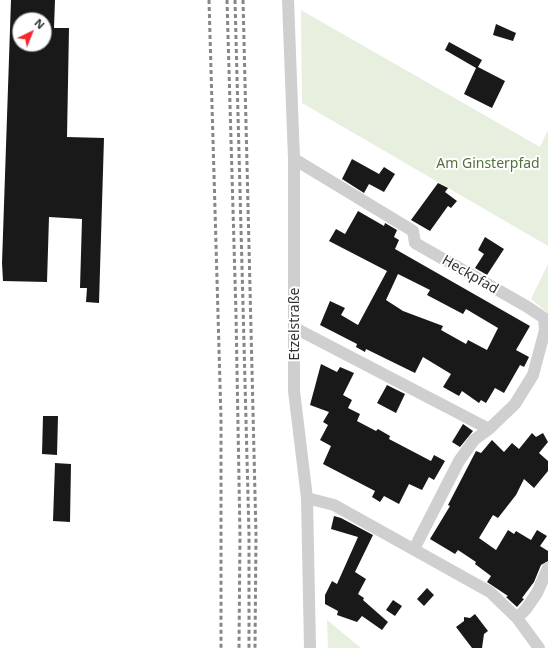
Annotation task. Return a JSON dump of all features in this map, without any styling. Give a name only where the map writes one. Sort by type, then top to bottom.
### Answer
[{"type":"street","name":"Etzelstraße","points":[[288,0],[294,159],[294,391],[307,498],[310,648]]},
{"type":"street","name":"Heckpfad","points":[[294,159],[413,231],[415,243],[526,306],[544,318],[545,330],[533,375],[515,404],[489,429],[474,440],[459,461],[414,549]]},
{"type":"street","points":[[295,328],[489,429]]},
{"type":"street","points":[[307,498],[334,505],[490,592],[517,618],[539,648]]},
{"type":"street","points":[[517,618],[526,609],[537,593],[548,568]]},
{"type":"green space","name":"Am Ginsterpfad","points":[[301,10],[540,147],[548,130],[548,246],[302,103]]},
{"type":"green space","points":[[548,264],[548,313],[531,299]]},
{"type":"green space","points":[[327,620],[361,648],[328,648]]},
{"type":"building","points":[[11,0],[55,0],[54,28],[69,28],[67,137],[104,138],[99,303],[86,302],[87,288],[80,288],[82,219],[49,217],[47,282],[3,281],[2,263]]},
{"type":"building","points":[[496,24],[516,33],[513,41],[493,35]]},
{"type":"building","points":[[449,42],[482,60],[478,67],[505,81],[492,108],[464,94],[476,68],[445,50]]},
{"type":"building","points":[[352,159],[379,174],[384,167],[395,174],[384,192],[369,184],[364,193],[342,179]]},
{"type":"building","points":[[438,183],[448,188],[445,192],[457,201],[451,208],[448,206],[430,231],[411,220]]},
{"type":"building","points":[[358,211],[384,226],[385,223],[397,230],[394,237],[399,240],[395,249],[530,326],[516,350],[529,357],[524,367],[520,365],[504,393],[495,388],[486,403],[481,400],[479,403],[462,391],[459,396],[443,387],[451,374],[423,357],[415,373],[366,349],[365,352],[356,347],[357,344],[320,325],[330,301],[345,308],[341,315],[358,325],[387,271],[329,241],[336,229],[345,234]],"holes":[[[398,274],[430,290],[427,295],[463,314],[466,309],[498,328],[487,350],[468,340],[466,344],[441,330],[443,326],[403,311],[386,300]]]},
{"type":"building","points":[[485,237],[504,249],[487,275],[475,268],[484,254],[478,250]]},
{"type":"building","points":[[321,364],[337,372],[340,367],[354,373],[343,395],[352,400],[348,408],[360,414],[357,421],[376,431],[378,429],[390,436],[389,439],[431,461],[434,455],[445,461],[434,480],[429,477],[422,490],[409,484],[399,504],[384,496],[380,502],[372,497],[375,491],[323,464],[331,446],[320,440],[328,425],[323,422],[329,412],[310,405]]},
{"type":"building","points":[[387,385],[405,394],[396,413],[377,403]]},
{"type":"building","points":[[43,416],[58,416],[57,455],[42,454]]},
{"type":"building","points":[[463,424],[473,431],[460,447],[452,442]]},
{"type":"building","points":[[532,433],[536,437],[543,433],[548,442],[539,453],[548,461],[548,471],[534,488],[524,479],[516,495],[498,518],[493,515],[479,538],[496,550],[508,530],[514,534],[516,531],[531,540],[537,530],[547,536],[540,546],[548,551],[548,561],[541,565],[534,582],[522,598],[524,599],[517,607],[506,597],[508,596],[487,582],[491,576],[475,564],[476,562],[458,550],[455,554],[430,539],[450,506],[448,505],[476,451],[481,453],[492,440],[504,452],[512,443],[519,449]]},
{"type":"building","points":[[55,463],[71,464],[70,522],[53,521]]},
{"type":"building","points":[[334,516],[341,518],[373,535],[355,572],[366,579],[358,594],[388,622],[382,630],[362,616],[357,622],[337,615],[338,611],[325,604],[325,595],[332,581],[337,584],[358,537],[331,529]]},
{"type":"building","points":[[427,588],[434,595],[424,606],[417,599]]},
{"type":"building","points":[[393,600],[402,606],[395,616],[386,610]]},
{"type":"building","points":[[475,614],[488,631],[484,634],[482,648],[472,648],[456,627],[464,621],[464,617],[470,618]]},
{"type":"railway","points":[[209,0],[221,419],[221,648]]},
{"type":"railway","points":[[227,0],[236,314],[240,535],[239,648]]},
{"type":"railway","points":[[235,0],[249,534],[249,648]]},
{"type":"railway","points":[[243,0],[256,535],[255,648]]}]
